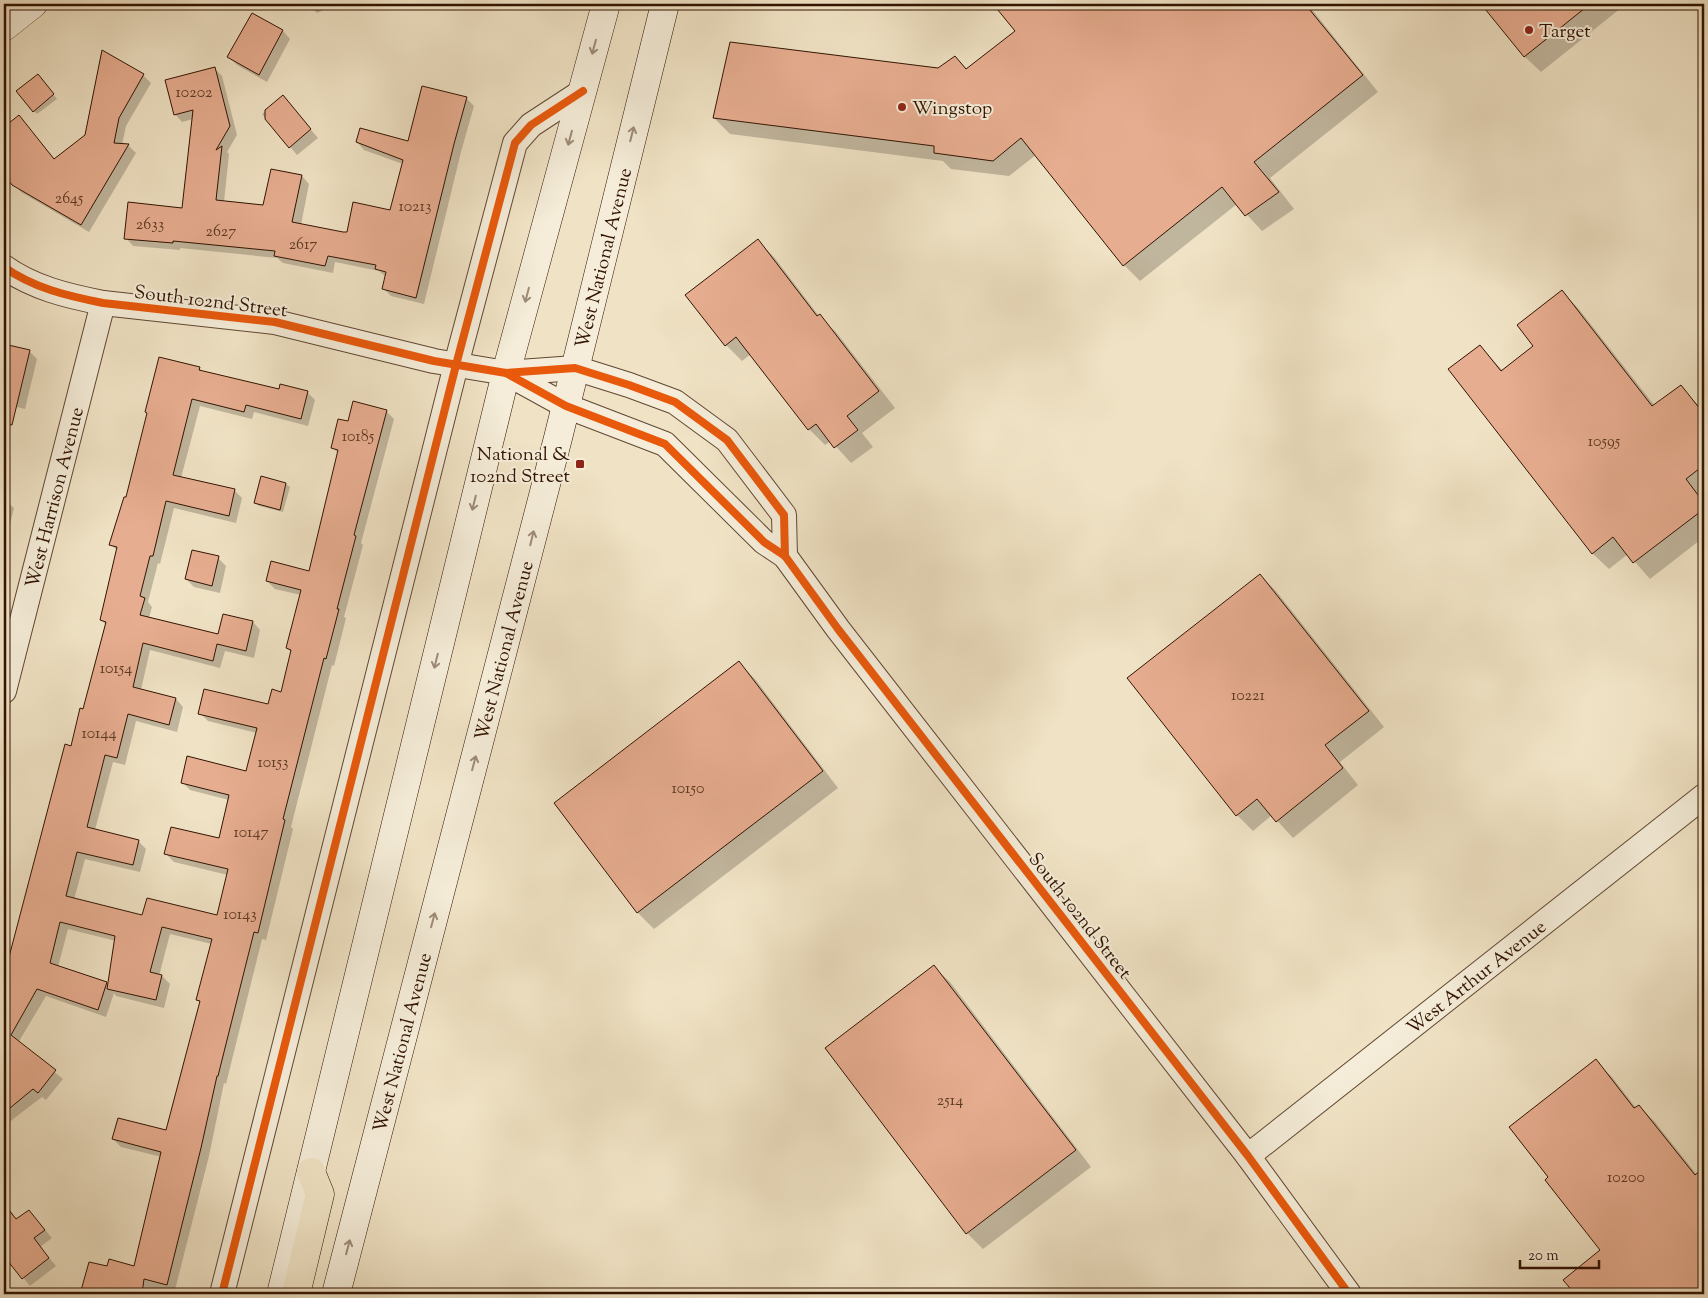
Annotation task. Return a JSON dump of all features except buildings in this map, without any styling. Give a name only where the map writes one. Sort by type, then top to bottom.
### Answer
[{"type":"highway","points":[[296,1294],[320,1194],[310,1172]]},
{"type":"main road","points":[[4,27],[33,4]]},
{"type":"main road","points":[[281,1294],[506,373],[606,4]]},
{"type":"main road","name":"West National Avenue","points":[[336,1294],[566,406],[664,4]]},
{"type":"street","points":[[222,1294],[456,365],[515,143],[530,125],[582,91]]},
{"type":"street","name":"South 102nd Street","points":[[4,267],[13,274],[41,287],[76,298],[103,303],[275,322],[434,361],[506,373],[575,368],[675,402],[727,440],[784,515],[785,556]]},
{"type":"street","name":"West Harrison Avenue","points":[[4,691],[10,641],[103,303]]},
{"type":"street","name":"South 102nd Street","points":[[506,373],[566,406],[665,444],[764,542],[785,556],[838,629],[1248,1156],[1349,1294]]},
{"type":"street","name":"West Arthur Avenue","points":[[1248,1156],[1704,796]]},
{"type":"cycle path","points":[[222,1294],[456,365],[515,143],[531,125],[583,91]]},
{"type":"cycle path","points":[[4,267],[39,286],[103,303],[275,322],[434,361],[506,373],[575,368],[675,402],[727,440],[784,515],[785,556]]},
{"type":"cycle path","points":[[506,373],[566,406],[665,444],[764,542],[785,556],[838,629],[1248,1156],[1349,1294]]},
{"type":"place","name":"Target","points":[[1529,30]]},
{"type":"place","name":"Wingstop","points":[[902,107]]},
{"type":"place","name":"National & 102nd Street","points":[[580,464]]}]
